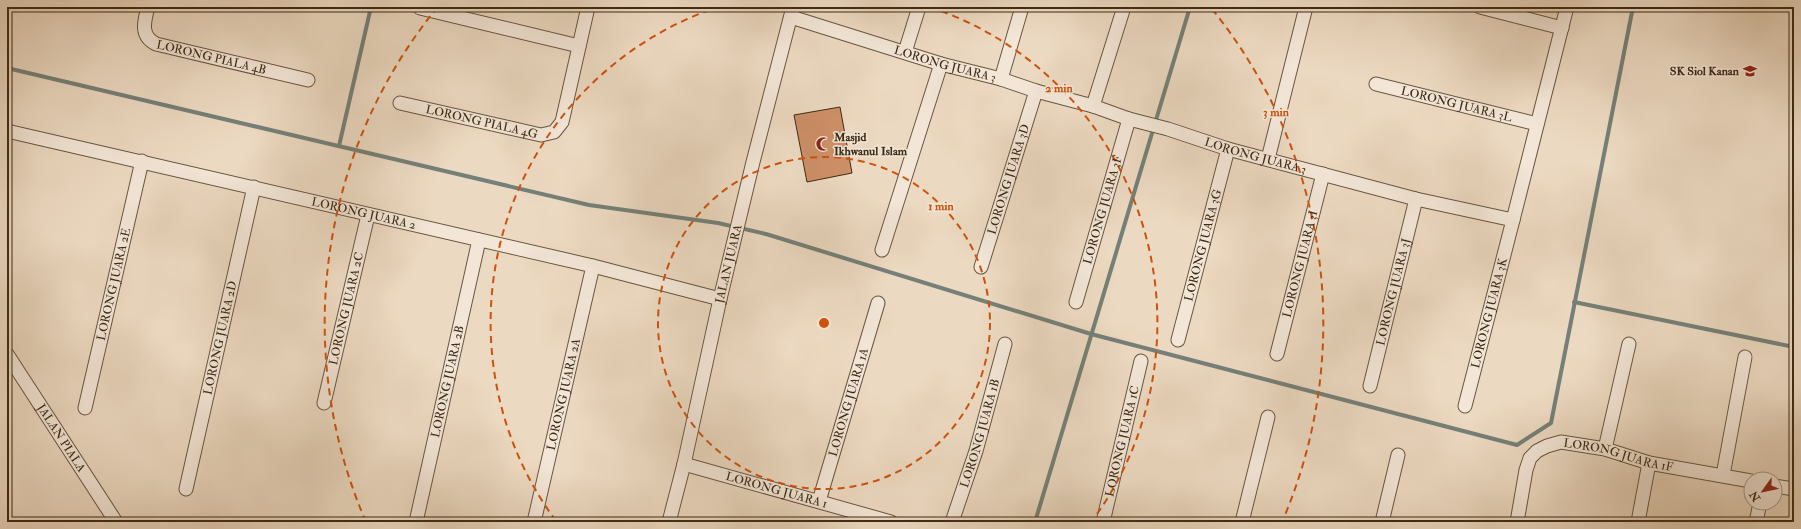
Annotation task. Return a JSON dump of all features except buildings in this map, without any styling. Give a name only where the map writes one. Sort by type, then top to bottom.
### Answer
[{"type":"street","name":"LORONG PIALA 4B","points":[[148,7],[144,27],[145,35],[150,41],[156,44],[308,80]]},
{"type":"street","name":"LORONG PIALA 4G","points":[[400,103],[541,135],[554,132],[562,122],[588,7]]},
{"type":"street","points":[[905,52],[919,7]]},
{"type":"street","points":[[1001,79],[1022,7]]},
{"type":"street","points":[[1094,106],[1124,7]]},
{"type":"street","points":[[1268,159],[1306,7]]},
{"type":"street","points":[[1480,7],[1562,28]]},
{"type":"street","points":[[1513,220],[1567,7]]},
{"type":"street","points":[[420,8],[579,46]]},
{"type":"street","name":"LORONG JUARA 3","points":[[792,12],[941,64],[1001,79],[1094,106],[1129,119],[1168,129],[1228,150],[1268,159],[1416,199],[1513,220]]},
{"type":"street","name":"JALAN JUARA","points":[[669,522],[684,464],[720,299],[753,162],[792,12]]},
{"type":"street","points":[[882,250],[941,64]]},
{"type":"street","name":"LORONG JUARA 3L","points":[[1376,84],[1537,124]]},
{"type":"street","name":"LORONG JUARA 3D","points":[[981,267],[1036,90]]},
{"type":"street","name":"LORONG JUARA 3F","points":[[1076,302],[1129,119]]},
{"type":"street","name":"LORONG JUARA 2","points":[[7,130],[593,266],[720,299]]},
{"type":"street","name":"LORONG JUARA 3G","points":[[1178,340],[1228,150]]},
{"type":"street","name":"LORONG JUARA 2E","points":[[85,408],[142,161]]},
{"type":"street","name":"LORONG JUARA 3I","points":[[1277,354],[1323,174]]},
{"type":"street","name":"LORONG JUARA 2D","points":[[186,489],[254,187]]},
{"type":"street","name":"LORONG JUARA 3J","points":[[1370,386],[1416,199]]},
{"type":"street","name":"LORONG JUARA 2C","points":[[324,403],[368,215]]},
{"type":"street","name":"LORONG JUARA 3K","points":[[1465,406],[1513,220]]},
{"type":"street","name":"LORONG JUARA 2B","points":[[416,522],[479,240]]},
{"type":"street","name":"LORONG JUARA 2A","points":[[534,522],[593,266]]},
{"type":"street","name":"LORONG JUARA 1A","points":[[819,501],[878,303]]},
{"type":"street","name":"LORONG JUARA 1B","points":[[952,522],[976,451],[1005,344]]},
{"type":"street","points":[[1605,449],[1629,344]]},
{"type":"street","name":"JALAN PIALA","points":[[7,354],[116,522]]},
{"type":"street","points":[[1723,475],[1745,357]]},
{"type":"street","name":"LORONG JUARA 1C","points":[[1103,522],[1141,361]]},
{"type":"street","points":[[1242,522],[1268,417]]},
{"type":"street","name":"LORONG JUARA 1F","points":[[1517,522],[1526,470],[1530,458],[1537,451],[1560,442],[1605,449],[1649,463],[1743,479]]},
{"type":"street","points":[[1382,522],[1398,455]]},
{"type":"street","points":[[1638,522],[1649,463]]},
{"type":"street","name":"LORONG JUARA 1","points":[[684,464],[891,522]]},
{"type":"street","points":[[1783,487],[1794,489]]},
{"type":"street","points":[[1756,522],[1758,511]]},
{"type":"waterway","points":[[339,146],[371,7]]},
{"type":"waterway","points":[[1035,522],[1190,7]]},
{"type":"waterway","points":[[7,68],[589,205],[718,223],[766,234],[1091,334],[1517,445],[1551,423],[1633,7]]},
{"type":"waterway","points":[[1574,302],[1794,347]]},
{"type":"place","name":"SK Siol Kanan","points":[[1750,71]]},
{"type":"place","name":"Masjid Ikhwanul Islam","points":[[823,144]]}]
